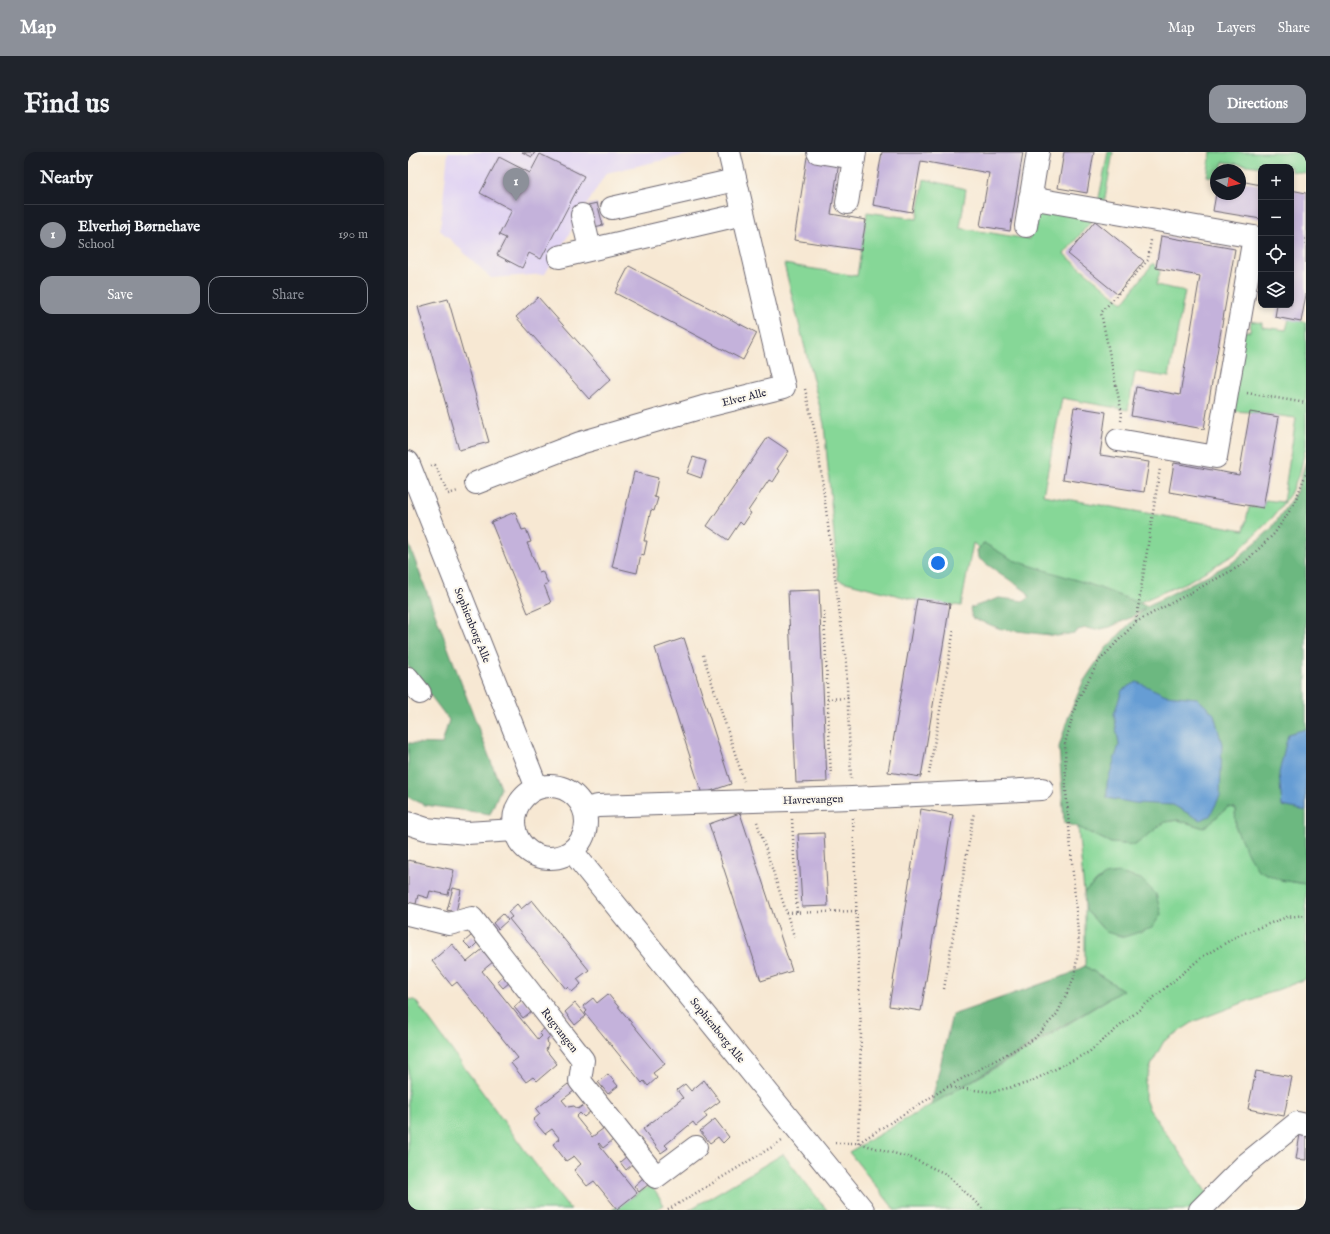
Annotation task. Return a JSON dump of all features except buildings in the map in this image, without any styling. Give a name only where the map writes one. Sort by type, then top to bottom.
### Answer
[{"type":"street","name":"Elver Alle","points":[[476,484],[580,443],[703,407],[784,387],[729,152]]},
{"type":"street","points":[[818,152],[855,155],[847,203]]},
{"type":"street","points":[[1026,226],[1038,152]]},
{"type":"street","points":[[612,208],[735,180]]},
{"type":"street","points":[[1030,198],[1254,237],[1216,457],[1118,440]]},
{"type":"street","points":[[559,257],[743,214]]},
{"type":"street","points":[[582,215],[590,249]]},
{"type":"street","name":"Sophienborg Alle","points":[[408,462],[537,788]]},
{"type":"street","points":[[548,786],[560,788],[570,792],[584,809],[586,821],[585,832],[580,843],[572,851],[561,857],[550,859],[538,856],[527,850],[519,841],[514,830],[516,810],[521,801],[537,788],[548,786]]},
{"type":"street","name":"Havrevangen","points":[[584,809],[598,806],[791,800],[1042,789]]},
{"type":"street","points":[[408,823],[426,829],[467,833],[514,830]]},
{"type":"street","name":"Sophienborg Alle","points":[[572,851],[863,1210]]},
{"type":"street","name":"Rugvangen","points":[[408,914],[449,924],[472,918],[583,1060],[580,1081],[656,1177],[696,1147]]},
{"type":"street","points":[[1200,1210],[1245,1164],[1297,1123],[1306,1124]]},
{"type":"path","points":[[1118,440],[1122,414],[1102,313],[1148,260],[1154,220]]},
{"type":"path","points":[[1227,390],[1306,403]]},
{"type":"path","points":[[1136,622],[1164,448]]},
{"type":"path","points":[[816,1153],[833,1143],[858,1143],[947,1087],[1034,1039],[1057,1014],[1074,978],[1079,946],[1066,790],[1065,743],[1076,701],[1099,661],[1136,622],[1242,565],[1274,534],[1293,506],[1306,474]]},
{"type":"path","points":[[824,611],[832,798]]},
{"type":"path","points":[[926,794],[954,630]]},
{"type":"path","points":[[828,699],[848,698]]},
{"type":"path","points":[[944,989],[977,792]]},
{"type":"path","points":[[791,800],[797,913]]},
{"type":"path","points":[[787,913],[856,911]]},
{"type":"path","points":[[947,1087],[992,1092],[1028,1084],[1089,1052],[1202,957],[1239,935],[1287,917],[1306,915]]},
{"type":"path","points":[[668,1210],[787,1138]]},
{"type":"shaded area","points":[[448,152],[699,152],[606,173],[545,274],[491,278],[440,230]]},
{"type":"green space","points":[[1108,152],[1113,152],[1104,204],[1098,203]]},
{"type":"green space","points":[[1211,152],[1306,152],[1306,173],[1294,171],[1294,164],[1258,164],[1258,166],[1223,162],[1222,164],[1210,164],[1210,176],[1207,176]]},
{"type":"green space","points":[[924,179],[966,189],[960,228],[1029,239],[1035,206],[1099,212],[1064,254],[1123,303],[1153,263],[1160,272],[1156,285],[1185,291],[1169,377],[1135,372],[1128,410],[1062,398],[1043,495],[1244,530],[1249,507],[1263,508],[1265,500],[1283,502],[1296,418],[1231,411],[1244,331],[1250,332],[1251,321],[1262,323],[1262,327],[1286,330],[1289,319],[1306,322],[1306,446],[1300,472],[1290,494],[1273,517],[1235,554],[1189,581],[1131,606],[996,561],[973,543],[961,606],[915,600],[838,580],[824,424],[784,264],[857,276],[867,212],[917,219]]},
{"type":"green space","points":[[1306,462],[1306,884],[1280,880],[1258,870],[1249,856],[1236,829],[1235,808],[1228,807],[1204,828],[1178,820],[1165,822],[1135,845],[1111,843],[1078,827],[1064,823],[1059,747],[1069,715],[1083,682],[1106,648],[1145,608],[1132,617],[1110,627],[1096,630],[1086,628],[1078,630],[1074,633],[1057,636],[1001,629],[972,618],[970,608],[999,598],[1025,601],[1029,597],[1027,592],[978,558],[977,550],[984,543],[1013,560],[1092,585],[1147,606],[1233,562],[1271,529],[1296,492]]},
{"type":"green space","points":[[408,542],[501,788],[490,814],[425,805],[408,797],[408,743],[442,744],[449,720],[408,666]]},
{"type":"green space","points":[[1228,807],[1235,808],[1236,829],[1280,880],[1306,884],[1306,979],[1195,1021],[1164,1041],[1153,1061],[1145,1082],[1145,1099],[1149,1109],[1208,1193],[1191,1210],[895,1210],[849,1152],[1024,1051],[1123,990],[1085,966],[1085,909],[1106,932],[1105,875],[1084,892],[1078,827],[1111,843],[1135,845],[1165,822],[1178,820],[1204,828]]},
{"type":"green space","points":[[1119,873],[1141,879],[1156,894],[1161,914],[1152,928],[1124,937],[1106,932],[1085,909],[1084,892],[1105,875]]},
{"type":"green space","points":[[1085,966],[1123,990],[931,1105],[952,1015],[1067,975]]},
{"type":"green space","points":[[408,999],[415,1000],[529,1156],[571,1210],[408,1210]]},
{"type":"green space","points":[[783,1154],[827,1210],[689,1210]]},
{"type":"green space","points":[[651,1185],[664,1205],[655,1210],[612,1210]]},
{"type":"water","points":[[1137,682],[1166,695],[1197,698],[1214,714],[1222,744],[1220,796],[1210,816],[1200,820],[1173,805],[1134,803],[1107,798],[1107,783],[1119,745],[1114,714],[1122,690]]},
{"type":"water","points":[[1306,729],[1306,811],[1282,806],[1279,773],[1288,734]]},
{"type":"place","name":"Elverhøj Børnehave","points":[[516,201]]}]
